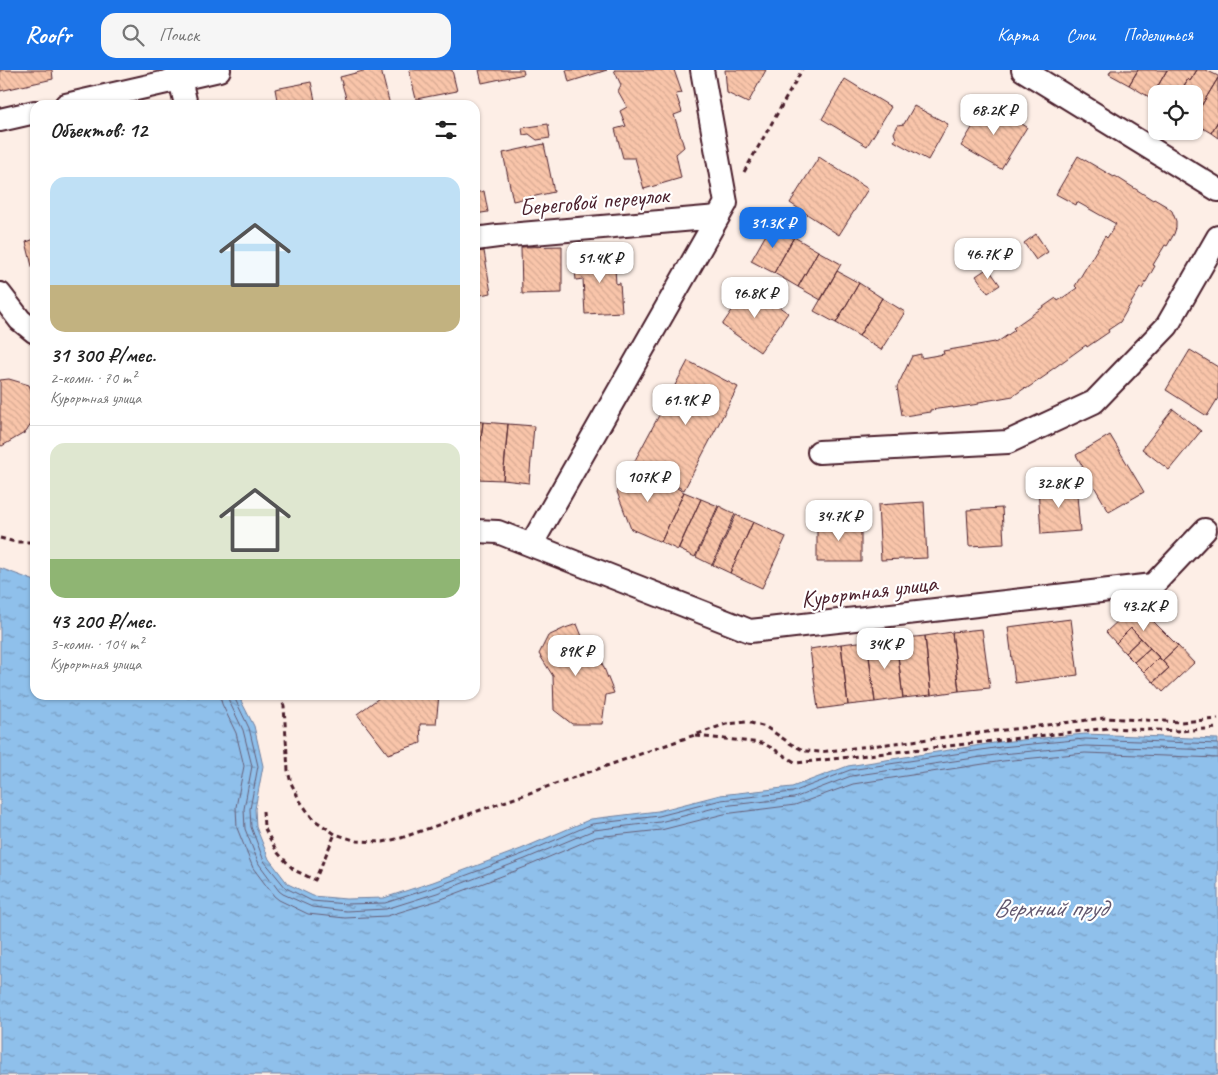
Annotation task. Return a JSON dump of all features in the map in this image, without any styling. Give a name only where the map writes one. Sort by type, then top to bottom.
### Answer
[{"type":"street","points":[[84,100],[179,74],[219,70]]},
{"type":"street","points":[[532,545],[722,210],[702,70]]},
{"type":"street","points":[[1023,70],[1218,190]]},
{"type":"street","points":[[179,74],[185,100]]},
{"type":"street","points":[[0,120],[30,113]]},
{"type":"street","name":"Береговой переулок","points":[[480,238],[722,210]]},
{"type":"street","points":[[819,452],[1008,442],[1094,402],[1167,326],[1218,237]]},
{"type":"street","points":[[0,294],[20,320],[30,328]]},
{"type":"street","name":"Курортная улица","points":[[480,531],[498,532],[750,631],[1153,584],[1205,530]]},
{"type":"path","points":[[722,210],[802,70]]},
{"type":"path","points":[[0,538],[15,542],[30,542]]},
{"type":"path","points":[[282,700],[284,706],[288,771],[291,783],[300,801],[313,819],[335,834],[357,841],[383,842],[401,838],[726,724],[747,722],[766,727],[790,744],[805,751],[820,752],[1105,718],[1181,722],[1218,719]]},
{"type":"path","points":[[695,736],[762,743],[796,763],[1109,728],[1179,731],[1218,728]]},
{"type":"path","points":[[263,811],[264,827],[277,852],[294,870],[315,880],[335,834]]},
{"type":"water","name":"Верхний пруд","points":[[0,568],[30,579],[30,700],[241,700],[254,726],[263,766],[255,809],[256,827],[269,859],[288,884],[313,896],[346,899],[384,898],[521,849],[591,819],[658,811],[720,795],[792,787],[848,766],[1000,742],[1085,734],[1218,739],[1218,1075],[0,1075]]},
{"type":"building","points":[[0,70],[52,70],[53,79],[0,91]]},
{"type":"building","points":[[367,70],[381,70],[389,100],[347,100],[340,77]]},
{"type":"building","points":[[409,70],[452,70],[457,91],[416,99]]},
{"type":"building","points":[[479,70],[523,70],[524,74],[482,83]]},
{"type":"building","points":[[566,70],[607,70],[569,82]]},
{"type":"building","points":[[614,70],[674,70],[682,93],[676,94],[682,112],[674,115],[684,147],[676,154],[681,178],[644,189],[635,158],[623,158],[615,129],[626,126],[620,111],[627,107],[618,91],[621,85]]},
{"type":"building","points":[[725,70],[766,70],[748,103],[727,93]]},
{"type":"building","points":[[1111,70],[1138,70],[1129,85],[1109,74]]},
{"type":"building","points":[[1138,70],[1167,70],[1158,85],[1148,85],[1148,96],[1129,85]]},
{"type":"building","points":[[1167,70],[1197,70],[1190,81],[1188,79],[1184,85],[1158,85]]},
{"type":"building","points":[[1197,70],[1206,70],[1218,76],[1203,103],[1203,85],[1184,85],[1188,79],[1190,81]]},
{"type":"building","points":[[1218,78],[1218,121],[1211,133],[1203,128],[1203,103]]},
{"type":"building","points":[[845,79],[891,107],[867,146],[822,119]]},
{"type":"building","points":[[311,82],[315,100],[277,100],[275,89]]},
{"type":"building","points":[[987,103],[1027,127],[1001,169],[961,146]]},
{"type":"building","points":[[914,106],[948,124],[928,160],[894,141],[896,138],[894,133],[898,125],[904,124]]},
{"type":"building","points":[[1218,121],[1218,138],[1211,133]]},
{"type":"building","points":[[548,124],[550,138],[537,140],[529,134],[523,135],[522,128]]},
{"type":"building","points":[[544,144],[554,192],[513,201],[503,153]]},
{"type":"building","points":[[1078,156],[1166,206],[1172,211],[1176,221],[1174,234],[1167,246],[1165,245],[1142,289],[1140,288],[1120,322],[1108,330],[1109,332],[1087,347],[1086,345],[1048,374],[1013,396],[979,402],[979,404],[902,415],[897,387],[912,356],[921,354],[921,358],[944,354],[943,351],[996,343],[1015,330],[1013,328],[1056,298],[1058,301],[1077,288],[1075,286],[1105,236],[1107,238],[1116,224],[1077,202],[1076,205],[1056,194]]},
{"type":"building","points":[[819,157],[868,189],[839,235],[790,203]]},
{"type":"building","points":[[484,191],[488,212],[480,213],[480,192]]},
{"type":"building","points":[[772,224],[794,237],[774,273],[751,261]]},
{"type":"building","points":[[1036,234],[1048,252],[1036,260],[1024,243]]},
{"type":"building","points":[[794,237],[818,251],[798,287],[774,273]]},
{"type":"building","points":[[30,241],[30,258],[26,242]]},
{"type":"building","points":[[562,246],[562,293],[522,294],[521,247]]},
{"type":"building","points":[[480,251],[484,251],[491,293],[480,295]]},
{"type":"building","points":[[818,251],[841,264],[821,300],[798,287]]},
{"type":"building","points":[[614,252],[616,284],[620,283],[622,312],[585,314],[583,279],[576,280],[575,270],[582,269],[581,254]]},
{"type":"building","points":[[988,268],[1000,285],[988,293],[976,276]]},
{"type":"building","points":[[837,271],[859,283],[836,323],[814,311]]},
{"type":"building","points":[[859,283],[882,298],[859,336],[836,323]]},
{"type":"building","points":[[749,286],[788,313],[760,352],[722,325]]},
{"type":"building","points":[[882,298],[905,312],[881,350],[859,336]]},
{"type":"building","points":[[1190,350],[1218,367],[1218,398],[1207,416],[1166,390]]},
{"type":"building","points":[[688,361],[738,387],[684,490],[633,464]]},
{"type":"building","points":[[9,379],[29,385],[30,388],[30,426],[26,432],[2,446],[0,445],[0,380]]},
{"type":"building","points":[[1173,409],[1201,431],[1169,470],[1142,449]]},
{"type":"building","points":[[480,422],[483,422],[480,446]]},
{"type":"building","points":[[483,422],[508,424],[503,480],[480,479],[480,446]]},
{"type":"building","points":[[508,424],[534,426],[529,483],[503,480]]},
{"type":"building","points":[[1110,435],[1144,492],[1109,512],[1076,455]]},
{"type":"building","points":[[633,464],[684,492],[661,542],[631,529],[617,492]]},
{"type":"building","points":[[1076,483],[1080,531],[1041,534],[1038,486]]},
{"type":"building","points":[[684,492],[701,499],[678,550],[661,542]]},
{"type":"building","points":[[701,499],[718,506],[695,557],[678,549]]},
{"type":"building","points":[[924,502],[927,558],[881,560],[878,505]]},
{"type":"building","points":[[719,506],[735,514],[712,565],[696,557]]},
{"type":"building","points":[[1002,508],[1004,544],[969,546],[967,510]]},
{"type":"building","points":[[736,515],[753,522],[730,573],[713,565]]},
{"type":"building","points":[[753,522],[786,537],[762,588],[730,573]]},
{"type":"building","points":[[817,522],[861,522],[861,562],[817,562]]},
{"type":"building","points":[[1136,604],[1178,646],[1162,661],[1131,628],[1116,643],[1106,632]]},
{"type":"building","points":[[1071,619],[1078,675],[1015,683],[1008,627]]},
{"type":"building","points":[[577,624],[586,646],[594,643],[614,693],[606,695],[602,724],[572,724],[554,710],[553,676],[539,654],[548,636]]},
{"type":"building","points":[[1131,628],[1141,638],[1125,653],[1116,643]]},
{"type":"building","points":[[982,629],[990,688],[959,691],[952,632]]},
{"type":"building","points":[[952,632],[959,691],[931,695],[925,636]]},
{"type":"building","points":[[925,636],[931,695],[903,698],[896,639]]},
{"type":"building","points":[[1141,638],[1150,648],[1134,662],[1125,653]]},
{"type":"building","points":[[896,639],[903,698],[875,702],[867,641]]},
{"type":"building","points":[[867,641],[875,702],[848,705],[841,644]]},
{"type":"building","points":[[841,644],[848,705],[818,709],[810,649]]},
{"type":"building","points":[[1178,646],[1194,663],[1163,692],[1154,682],[1169,668],[1162,661]]},
{"type":"building","points":[[1150,648],[1159,657],[1144,672],[1134,662]]},
{"type":"building","points":[[1159,657],[1169,668],[1153,682],[1144,672]]},
{"type":"building","points":[[376,700],[438,700],[436,724],[420,724],[421,743],[388,754],[357,714]]}]
